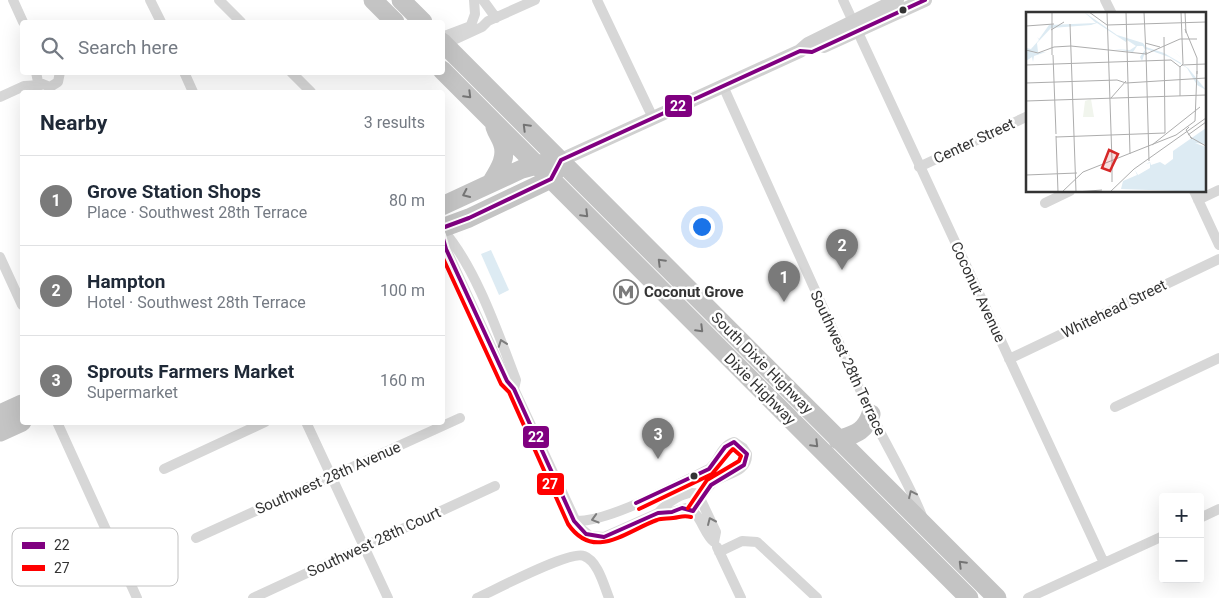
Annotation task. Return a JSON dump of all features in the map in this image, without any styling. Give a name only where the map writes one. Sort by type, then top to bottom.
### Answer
[{"type":"highway","points":[[373,0],[393,20]]},
{"type":"highway","points":[[401,0],[421,20]]},
{"type":"highway","name":"South Dixie Highway","points":[[445,44],[997,598]]},
{"type":"highway","points":[[445,73],[551,179]]},
{"type":"highway","points":[[491,183],[500,168],[504,153],[493,120]]},
{"type":"highway","points":[[445,205],[536,164],[561,160]]},
{"type":"highway","points":[[445,229],[551,179],[561,160]]},
{"type":"highway","name":"Dixie Highway","points":[[551,179],[969,598]]},
{"type":"highway","points":[[0,414],[20,405]]},
{"type":"highway","points":[[838,440],[862,431],[871,414]]},
{"type":"highway","points":[[0,432],[20,423]]},
{"type":"main road","points":[[561,160],[800,51],[812,52],[897,0]]},
{"type":"main road","points":[[855,26],[925,0]]},
{"type":"street","points":[[13,0],[22,20]]},
{"type":"street","points":[[150,0],[160,20]]},
{"type":"street","points":[[219,0],[239,20]]},
{"type":"street","points":[[471,25],[475,14],[474,0]]},
{"type":"street","points":[[482,0],[492,20]]},
{"type":"street","points":[[445,41],[482,27],[492,20],[535,0]]},
{"type":"street","points":[[597,0],[653,118]]},
{"type":"street","name":"Coconut Avenue","points":[[842,0],[1104,563]]},
{"type":"street","points":[[1105,0],[1111,12]]},
{"type":"street","points":[[445,41],[479,21],[492,20]]},
{"type":"street","points":[[0,97],[24,86],[35,75]]},
{"type":"street","points":[[37,75],[46,88]]},
{"type":"street","points":[[186,75],[193,90]]},
{"type":"street","points":[[294,75],[309,90]]},
{"type":"street","points":[[24,86],[46,88],[53,86],[61,79]]},
{"type":"street","name":"Southwest 28th Terrace","points":[[723,86],[871,414],[905,478],[927,528]]},
{"type":"street","name":"Center Street","points":[[920,167],[1026,117]]},
{"type":"street","points":[[1219,190],[1196,196],[1219,245]]},
{"type":"street","points":[[1046,203],[1068,192]]},
{"type":"street","points":[[445,244],[507,381],[514,389],[574,521],[581,531],[599,538],[608,536],[658,513],[672,512],[682,508],[693,511],[716,547],[741,598]]},
{"type":"street","points":[[0,257],[20,301]]},
{"type":"street","name":"Whitehead Street","points":[[1009,359],[1219,259]]},
{"type":"street","points":[[1115,407],[1219,358]]},
{"type":"street","name":"Southwest 28th Avenue","points":[[445,425],[460,418]]},
{"type":"street","points":[[58,425],[105,528]]},
{"type":"street","points":[[164,469],[259,425]]},
{"type":"street","points":[[307,425],[388,598]]},
{"type":"street","name":"Southwest 28th Avenue","points":[[196,538],[445,425]]},
{"type":"street","points":[[574,521],[587,522],[608,516],[709,469],[716,464],[722,449],[734,442],[739,444],[747,454],[745,465],[740,470],[714,482],[693,511]]},
{"type":"street","name":"Southwest 28th Court","points":[[253,598],[495,486]]},
{"type":"street","points":[[658,513],[667,503],[693,492],[701,498],[716,532],[716,547]]},
{"type":"street","points":[[1204,516],[1219,509]]},
{"type":"street","points":[[1028,598],[1159,538]]},
{"type":"street","points":[[716,547],[742,542],[758,542],[817,598]]},
{"type":"street","points":[[477,598],[571,555],[584,556],[593,563],[609,598]]},
{"type":"street","points":[[132,586],[137,598]]},
{"type":"shaded area","points":[[491,250],[509,290],[499,295],[481,254]]},
{"type":"transit line","name":"22","points":[[445,227],[469,218],[551,179],[561,160],[800,51],[812,52],[925,0]]},
{"type":"transit line","name":"22","points":[[445,246],[507,381],[514,389],[574,521],[586,534],[604,537],[658,513],[672,512],[682,508],[693,511]]},
{"type":"transit line","name":"27","points":[[445,263],[501,384],[509,392],[568,524],[578,535],[589,541],[599,542],[622,536],[659,519],[691,517]]},
{"type":"transit line","name":"22","points":[[636,503],[709,469],[725,447],[734,442],[747,454],[744,465],[711,485],[693,511]]},
{"type":"transit line","name":"27","points":[[639,509],[712,474],[733,449],[741,456],[739,461],[707,480],[688,508]]},
{"type":"place","name":"Hampton","points":[[842,270]]},
{"type":"place","name":"Coconut Grove","points":[[626,292]]},
{"type":"place","name":"Grove Station Shops","points":[[784,302]]},
{"type":"place","name":"Sprouts Farmers Market","points":[[658,459]]}]
